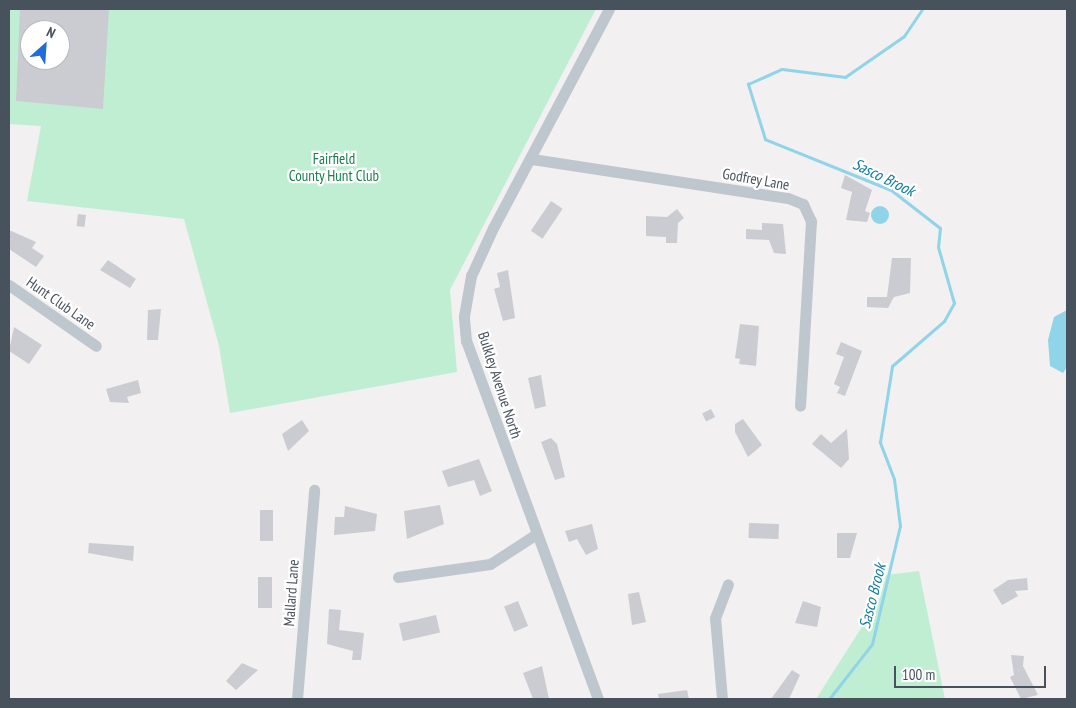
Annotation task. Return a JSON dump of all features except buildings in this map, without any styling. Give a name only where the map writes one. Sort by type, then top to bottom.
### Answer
[{"type":"street","name":"Bulkley Avenue North","points":[[598,699],[466,341],[464,316],[471,276],[609,9]]},
{"type":"street","name":"Godfrey Lane","points":[[532,158],[788,198],[803,204],[811,221],[800,406]]},
{"type":"street","name":"Hunt Club Lane","points":[[9,285],[96,346]]},
{"type":"street","name":"Mallard Lane","points":[[297,699],[314,490]]},
{"type":"street","points":[[398,576],[490,564],[536,535]]},
{"type":"street","points":[[722,699],[716,618],[728,584]]},
{"type":"green space","name":"Fairfield County Hunt Club","points":[[9,9],[596,9],[450,290],[457,372],[230,413],[219,346],[184,219],[27,201],[41,126],[9,124]]},
{"type":"green space","points":[[919,571],[945,699],[816,699],[879,600],[886,575]]},
{"type":"water","points":[[876,206],[884,206],[889,211],[887,222],[876,224],[871,219],[871,211]]},
{"type":"water","points":[[1067,310],[1067,367],[1063,373],[1050,366],[1048,340],[1054,317]]},
{"type":"waterway","name":"Sasco Brook","points":[[829,699],[872,644],[900,526],[894,479],[880,442],[892,366],[944,321],[954,303],[938,247],[940,228],[891,190],[765,139],[748,84],[782,69],[845,77],[904,36],[922,9]]}]
